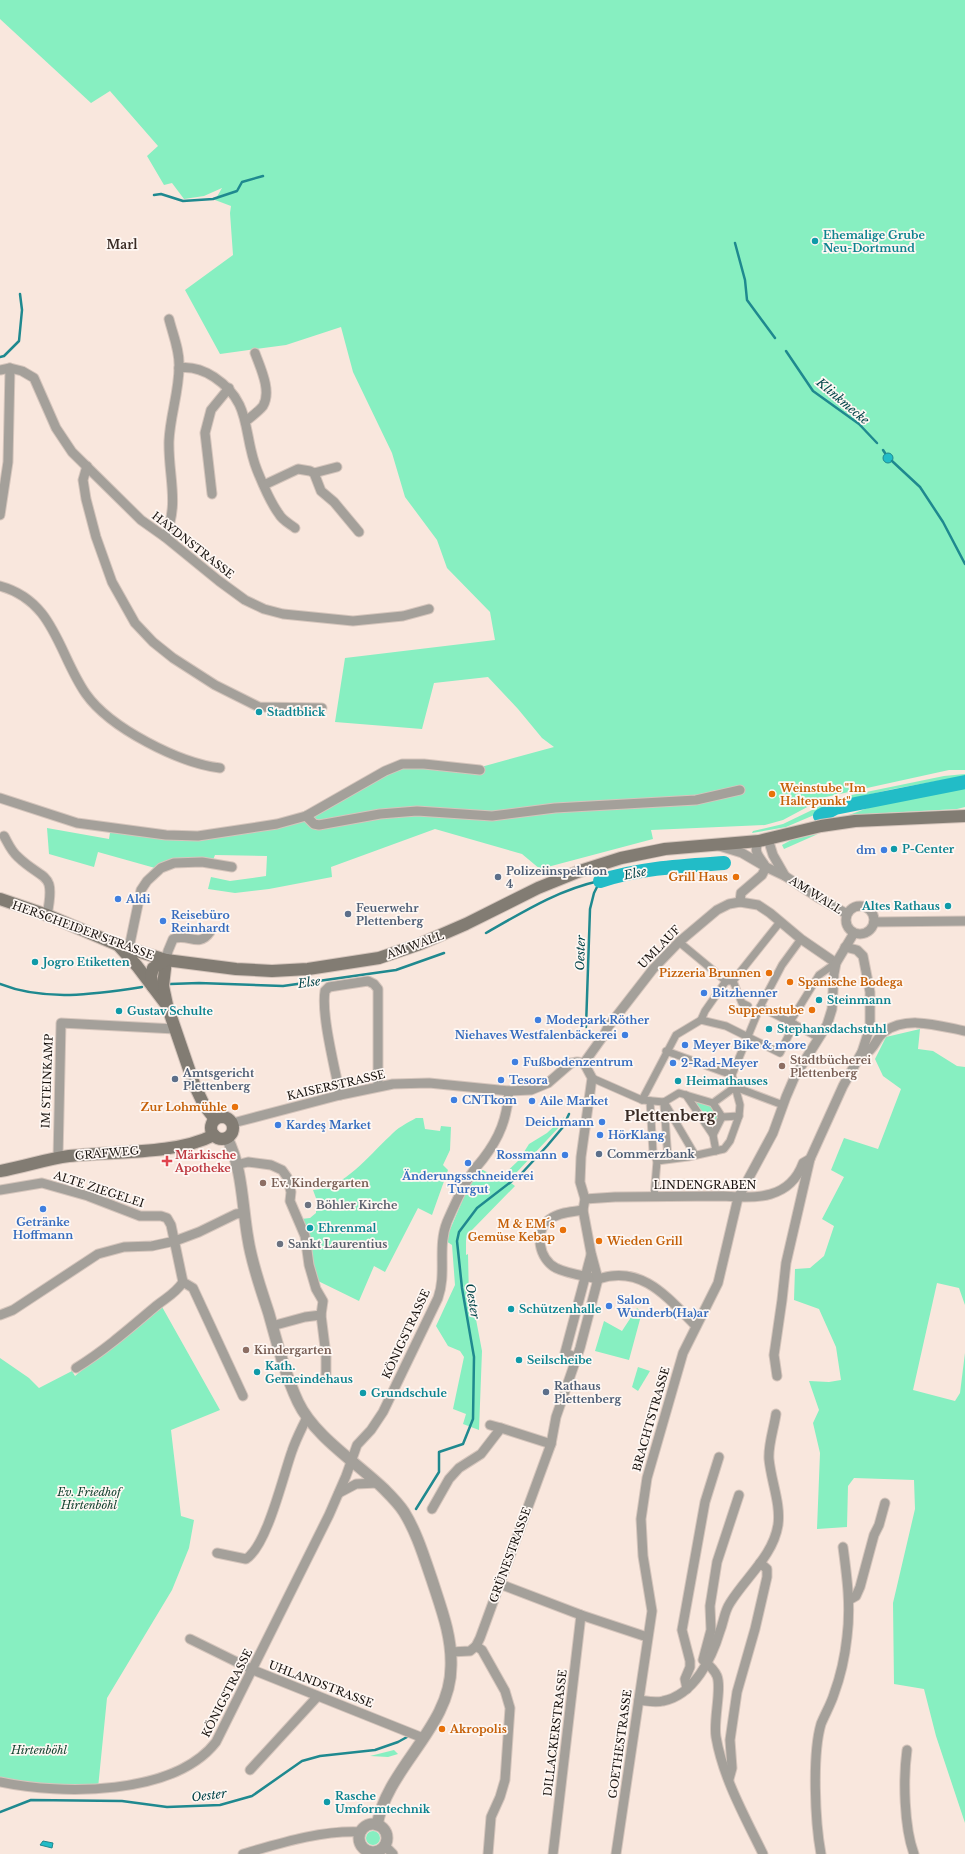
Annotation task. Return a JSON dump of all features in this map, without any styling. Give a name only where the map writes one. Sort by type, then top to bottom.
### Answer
[{"type":"main road","points":[[764,840],[821,826],[855,821],[965,816]]},
{"type":"main road","name":"AM WALL","points":[[166,960],[197,965],[272,971],[308,969],[379,958],[430,940],[466,924],[538,888],[594,866],[665,849],[764,840]]},
{"type":"main road","name":"HERSCHEIDER STRASSE","points":[[0,900],[47,915],[123,947],[166,960]]},
{"type":"main road","points":[[123,947],[167,1005]]},
{"type":"main road","points":[[153,987],[151,976],[153,968],[166,960]]},
{"type":"main road","points":[[166,960],[163,986],[167,1005],[198,1092],[215,1119]]},
{"type":"main road","points":[[224,1116],[230,1119],[233,1123],[233,1132],[227,1138],[220,1138],[214,1135],[211,1125],[215,1119],[224,1116]]},
{"type":"main road","name":"GRAFWEG","points":[[0,1171],[58,1158],[189,1145],[214,1135]]},
{"type":"street","points":[[165,538],[171,524],[174,508],[169,440],[179,368],[178,352],[169,319]]},
{"type":"street","points":[[246,421],[262,406],[266,394],[264,379],[255,353]]},
{"type":"street","points":[[179,368],[189,366],[207,372],[229,388],[238,401],[246,421],[252,454],[279,516],[295,528]]},
{"type":"street","points":[[0,370],[10,368],[8,462],[0,515]]},
{"type":"street","name":"HAYDNSTRASSE","points":[[10,368],[22,371],[34,378],[56,428],[72,452],[141,520],[219,582],[245,600],[264,609],[283,614],[353,621],[403,616],[429,609]]},
{"type":"street","points":[[212,494],[205,433],[211,410],[229,388]]},
{"type":"street","points":[[87,466],[83,480],[96,537],[116,589],[135,623],[172,658],[215,685],[259,707],[322,708]]},
{"type":"street","points":[[264,484],[298,470],[310,471],[314,473],[337,467]]},
{"type":"street","points":[[314,473],[321,491],[334,502],[359,532]]},
{"type":"street","points":[[0,586],[10,588],[29,601],[48,620],[74,675],[87,696],[107,716],[134,736],[204,766],[220,768]]},
{"type":"street","points":[[0,798],[77,822],[166,835],[198,836],[277,824],[306,816],[385,771],[402,764],[424,764],[480,770]]},
{"type":"street","points":[[306,816],[314,824],[318,825],[365,816],[417,811],[492,816],[555,808],[696,800],[740,790]]},
{"type":"street","points":[[4,836],[19,858],[46,878],[50,892],[47,915]]},
{"type":"street","points":[[764,840],[756,848],[756,852],[766,867],[762,875],[741,893],[740,902],[758,905],[801,940],[836,963]]},
{"type":"street","name":"AM WALL","points":[[764,840],[785,876]]},
{"type":"street","name":"AM WALL","points":[[712,844],[726,850],[742,853],[785,876],[847,914]]},
{"type":"street","points":[[123,947],[141,890],[147,881],[161,868],[174,863],[202,862],[232,867]]},
{"type":"street","name":"UMLAUF","points":[[584,1064],[608,1027],[644,981],[680,942],[717,910],[729,904],[740,902]]},
{"type":"street","points":[[863,907],[871,912],[874,922],[872,928],[866,933],[854,933],[847,926],[847,914],[853,908],[863,907]]},
{"type":"street","points":[[874,922],[965,921]]},
{"type":"street","points":[[654,1197],[657,1161],[653,1152],[646,1100],[666,1051],[676,1035],[701,1020],[705,1011],[729,981],[780,922]]},
{"type":"street","points":[[166,960],[173,939],[177,938],[201,941],[210,932]]},
{"type":"street","points":[[701,1020],[726,1026],[780,1053],[792,1023],[819,975],[836,963],[854,933]]},
{"type":"street","points":[[657,1161],[724,1149],[730,1141],[739,1116],[740,1105],[732,1075],[755,1008],[782,965],[801,940]]},
{"type":"street","points":[[680,942],[729,981],[742,1003],[792,1023],[819,1038]]},
{"type":"street","points":[[777,1376],[774,1355],[786,1263],[810,1159],[823,1123],[862,1052],[870,1027],[869,986],[863,956],[857,950],[845,947]]},
{"type":"street","name":"BRACHTSTRASSE","points":[[648,1637],[652,1611],[643,1556],[641,1519],[647,1478],[688,1340],[718,1283],[738,1198],[764,1153],[795,1076],[827,1025],[832,1010],[836,963]]},
{"type":"street","points":[[340,1094],[324,998],[325,991],[329,988],[368,981],[374,984],[378,989],[378,1086]]},
{"type":"street","name":"IM STEINKAMP","points":[[58,1158],[61,1023],[175,1029]]},
{"type":"street","points":[[862,1052],[869,1052],[879,1036],[894,1026],[908,1023],[928,1023],[965,1031]]},
{"type":"street","points":[[666,1051],[732,1075]]},
{"type":"street","name":"KAISERSTRASSE","points":[[233,1123],[340,1094],[378,1086],[429,1083],[508,1091],[526,1090],[548,1083],[571,1063],[577,1062],[584,1064]]},
{"type":"street","points":[[584,1064],[592,1078],[646,1100],[664,1102],[679,1093],[713,1103],[722,1117]]},
{"type":"street","name":"GRÜNESTRASSE","points":[[476,1646],[551,1444],[556,1417],[577,1358],[598,1279],[591,1253],[583,1210],[585,1199],[580,1182],[581,1157],[592,1078]]},
{"type":"street","points":[[735,1087],[783,1105]]},
{"type":"street","points":[[713,1103],[735,1087]]},
{"type":"street","name":"KÖNIGSTRASSE","points":[[0,1782],[26,1788],[83,1789],[124,1786],[153,1781],[184,1768],[209,1750],[216,1742],[253,1670],[339,1493],[350,1460],[357,1445],[371,1430],[383,1412],[438,1298],[442,1278],[443,1236],[447,1222],[472,1172],[484,1158],[497,1138],[507,1115],[508,1091]]},
{"type":"street","points":[[686,1095],[712,1135],[716,1151]]},
{"type":"street","points":[[664,1102],[695,1155]]},
{"type":"street","points":[[664,1102],[668,1159]]},
{"type":"street","points":[[722,1117],[739,1116]]},
{"type":"street","points":[[712,1135],[722,1117]]},
{"type":"street","points":[[227,1138],[236,1165],[248,1242],[272,1326],[298,1403],[308,1417],[350,1460],[378,1484],[398,1505],[416,1536],[441,1609],[451,1652],[450,1679],[446,1694],[434,1721],[393,1783],[384,1801],[378,1825]]},
{"type":"street","name":"LINDENGRABEN","points":[[585,1199],[611,1197],[762,1197],[775,1193],[795,1179],[803,1163],[810,1159]]},
{"type":"street","points":[[236,1165],[248,1162],[259,1162],[278,1168],[284,1173],[290,1182],[290,1201],[305,1236],[309,1253],[309,1265],[314,1282],[323,1301],[321,1315],[326,1376]]},
{"type":"street","name":"ALTE ZIEGELEI","points":[[0,1190],[42,1183],[88,1196],[140,1216],[161,1216],[167,1218],[171,1225],[183,1282]]},
{"type":"street","points":[[583,1210],[563,1214],[551,1218],[546,1222],[542,1230],[540,1242],[541,1252],[553,1266],[557,1269],[598,1279],[611,1275],[644,1279],[668,1298],[696,1326]]},
{"type":"street","points":[[0,1315],[13,1310],[98,1254],[124,1247],[152,1246],[175,1241],[199,1232],[236,1214],[244,1213]]},
{"type":"street","name":"GRÜNESTRASSE","points":[[577,1358],[565,1354],[591,1253]]},
{"type":"street","points":[[76,1368],[98,1354],[160,1302],[177,1291],[183,1282],[193,1288],[243,1396]]},
{"type":"street","points":[[272,1326],[321,1315]]},
{"type":"street","points":[[639,1700],[663,1701],[677,1696],[687,1689],[707,1664],[720,1631],[726,1610],[742,1585],[760,1563],[773,1542],[778,1525],[778,1512],[769,1458],[776,1414]]},
{"type":"street","points":[[217,1554],[246,1559],[252,1555],[259,1544],[277,1498],[292,1449],[308,1417]]},
{"type":"street","points":[[490,1425],[551,1444]]},
{"type":"street","points":[[432,1508],[450,1479],[459,1468],[481,1454],[501,1428]]},
{"type":"street","points":[[687,1689],[685,1678],[690,1667],[690,1661],[682,1630],[705,1502],[719,1457]]},
{"type":"street","points":[[339,1493],[356,1484],[378,1484]]},
{"type":"street","points":[[739,1495],[717,1562],[710,1606],[711,1630],[702,1660],[714,1672],[718,1680],[715,1730],[718,1748],[734,1795],[763,1854]]},
{"type":"street","points":[[849,1600],[856,1596],[860,1587],[874,1535],[879,1525],[885,1503]]},
{"type":"street","points":[[821,1854],[816,1809],[818,1744],[821,1725],[834,1694],[842,1667],[847,1637],[849,1600],[843,1547]]},
{"type":"street","points":[[729,1780],[732,1768],[730,1740],[737,1692],[755,1629],[767,1577],[767,1569],[760,1563]]},
{"type":"street","points":[[500,1584],[581,1615],[648,1637]]},
{"type":"street","name":"DILLACKERSTRASSE","points":[[553,1854],[581,1615]]},
{"type":"street","name":"GOETHESTRASSE","points":[[616,1854],[648,1637]]},
{"type":"street","name":"UHLANDSTRASSE","points":[[190,1640],[253,1670],[317,1696],[388,1722],[423,1738]]},
{"type":"street","points":[[451,1652],[466,1653],[476,1646],[482,1650],[507,1696],[510,1708],[505,1780],[498,1802],[491,1817],[488,1854]]},
{"type":"street","points":[[250,1770],[317,1696]]},
{"type":"street","points":[[907,1750],[904,1774],[907,1813],[914,1854]]},
{"type":"street","points":[[379,1851],[387,1835],[384,1829],[378,1825],[370,1825],[361,1832],[359,1840],[363,1848],[367,1851],[379,1851],[393,1854]]},
{"type":"street","points":[[243,1854],[285,1842],[346,1831],[361,1832]]},
{"type":"green space","points":[[0,0],[965,0],[965,770],[949,770],[826,797],[783,820],[765,825],[651,830],[653,839],[540,869],[522,854],[435,829],[331,867],[332,877],[269,889],[235,893],[208,889],[211,877],[230,881],[266,876],[267,856],[215,855],[213,860],[182,859],[167,861],[155,868],[98,852],[94,867],[49,854],[47,828],[109,839],[111,826],[198,836],[306,816],[402,764],[470,770],[554,747],[542,738],[518,709],[488,677],[434,683],[422,729],[335,722],[345,658],[495,640],[490,612],[447,568],[437,540],[405,497],[392,453],[353,372],[341,327],[286,345],[220,354],[185,290],[233,255],[230,213],[231,206],[215,200],[222,188],[204,196],[184,199],[172,183],[164,185],[147,156],[158,146],[110,91],[91,103],[0,19]]},
{"type":"green space","points":[[965,774],[965,776],[893,789],[854,798],[786,827],[752,833],[753,831],[783,824],[837,798],[944,776]]},
{"type":"green space","points":[[953,787],[965,788],[965,807],[957,809],[849,815],[892,799]]},
{"type":"green space","points":[[818,834],[784,849],[782,845],[793,839]]},
{"type":"green space","points":[[920,1029],[918,1049],[933,1051],[957,1066],[965,1067],[965,1305],[959,1288],[937,1283],[913,1390],[955,1401],[960,1393],[965,1353],[965,1823],[936,1736],[924,1689],[894,1684],[893,1603],[915,1509],[914,1480],[854,1478],[848,1486],[847,1527],[817,1529],[820,1453],[813,1423],[819,1410],[809,1381],[829,1382],[841,1380],[836,1347],[819,1309],[794,1300],[795,1269],[810,1268],[824,1256],[834,1226],[822,1219],[844,1177],[831,1170],[844,1138],[878,1149],[901,1089],[883,1076],[875,1059],[886,1037]]},
{"type":"green space","points":[[686,1095],[713,1103],[722,1117],[713,1135]]},
{"type":"green space","points":[[564,1117],[562,1124],[516,1173],[507,1180],[515,1186],[471,1231],[466,1239],[466,1255],[468,1254],[469,1300],[475,1314],[482,1351],[479,1430],[463,1424],[466,1414],[453,1409],[464,1357],[460,1351],[448,1346],[436,1326],[455,1285],[452,1245],[446,1241],[475,1171],[483,1170],[499,1179],[519,1160],[529,1144],[547,1133]]},
{"type":"green space","points":[[416,1118],[423,1118],[425,1129],[440,1131],[441,1126],[451,1127],[450,1150],[443,1165],[448,1170],[432,1215],[418,1208],[385,1272],[374,1266],[359,1301],[316,1280],[301,1219],[310,1218],[320,1209],[313,1190],[325,1188],[346,1177],[396,1131]]},
{"type":"green space","name":"Ev. Friedhof Hirtenböhl","points":[[161,1305],[220,1410],[171,1430],[181,1516],[194,1520],[189,1548],[172,1590],[107,1698],[98,1788],[0,1782],[0,1358],[29,1378],[39,1388],[72,1371],[75,1376]]},
{"type":"green space","points":[[637,1308],[642,1312],[629,1360],[595,1351],[604,1321],[622,1331]]},
{"type":"green space","points":[[638,1367],[650,1371],[638,1391],[632,1387]]},
{"type":"green space","points":[[394,1750],[398,1754],[388,1757],[370,1756]]},
{"type":"green space","points":[[373,1831],[378,1833],[380,1838],[378,1843],[373,1845],[368,1843],[366,1838],[368,1833]]},
{"type":"water","points":[[888,453],[893,458],[888,463],[883,458]]},
{"type":"water","points":[[43,1841],[53,1843],[52,1848],[40,1845]]},
{"type":"waterway","points":[[154,195],[161,194],[183,201],[213,199],[237,191],[242,182],[263,176]]},
{"type":"waterway","name":"Klinkmecke","points":[[735,243],[745,280],[747,300],[775,338]]},
{"type":"waterway","points":[[0,357],[4,356],[19,341],[22,310],[20,294]]},
{"type":"waterway","name":"Klinkmecke","points":[[786,351],[813,391],[859,424],[877,443]]},
{"type":"waterway","name":"Klinkmecke","points":[[892,461],[920,487],[943,522],[965,564]]},
{"type":"waterway","name":"Else","points":[[820,816],[835,808],[965,782]]},
{"type":"waterway","name":"Else","points":[[600,881],[646,870],[724,863]]},
{"type":"waterway","name":"Else","points":[[486,933],[555,896],[599,881]]},
{"type":"waterway","name":"Oester","points":[[586,1027],[590,909],[594,893],[600,881]]},
{"type":"waterway","name":"Else","points":[[170,984],[199,983],[283,986],[396,970],[444,953]]},
{"type":"waterway","name":"Else","points":[[0,984],[17,990],[53,995],[89,994],[142,987]]},
{"type":"waterway","name":"Oester","points":[[416,1509],[439,1472],[439,1452],[463,1444],[473,1419],[474,1357],[462,1288],[457,1241],[459,1232],[477,1208],[521,1174],[563,1127],[569,1114]]},
{"type":"waterway","name":"Oester","points":[[0,1812],[31,1800],[122,1801],[167,1807],[220,1805],[252,1796],[302,1761],[320,1756],[375,1750],[398,1742],[407,1737]]},
{"type":"place","name":"Ehemalige Grube Neu-Dortmund","points":[[815,241]]},
{"type":"place","name":"Stadtblick","points":[[259,712]]},
{"type":"place","name":"Weinstube \"Im Haltepunkt\"","points":[[772,794]]},
{"type":"place","name":"P-Center","points":[[894,849]]},
{"type":"place","name":"dm","points":[[884,850]]},
{"type":"place","name":"Polizeiinspektion 4","points":[[498,877]]},
{"type":"place","name":"Grill Haus","points":[[736,877]]},
{"type":"place","name":"Aldi","points":[[118,899]]},
{"type":"place","name":"Altes Rathaus","points":[[948,906]]},
{"type":"place","name":"Feuerwehr Plettenberg","points":[[348,914]]},
{"type":"place","name":"Reisebüro Reinhardt","points":[[163,921]]},
{"type":"place","name":"Jogro Etiketten","points":[[35,962]]},
{"type":"place","name":"Pizzeria Brunnen","points":[[769,973]]},
{"type":"place","name":"Spanische Bodega","points":[[790,982]]},
{"type":"place","name":"Bitzhenner","points":[[704,993]]},
{"type":"place","name":"Steinmann","points":[[819,1000]]},
{"type":"place","name":"Suppenstube","points":[[812,1010]]},
{"type":"place","name":"Gustav Schulte","points":[[119,1011]]},
{"type":"place","name":"Modepark Röther","points":[[538,1020]]},
{"type":"place","name":"Stephansdachstuhl","points":[[769,1029]]},
{"type":"place","name":"Niehaves Westfalenbäckerei","points":[[625,1035]]},
{"type":"place","name":"Meyer Bike & more","points":[[685,1045]]},
{"type":"place","name":"Fußbodenzentrum","points":[[515,1062]]},
{"type":"place","name":"2-Rad-Meyer","points":[[673,1063]]},
{"type":"place","name":"Stadtbücherei Plettenberg","points":[[782,1066]]},
{"type":"place","name":"Amtsgericht Plettenberg","points":[[175,1079]]},
{"type":"place","name":"Tesora","points":[[501,1080]]},
{"type":"place","name":"Heimathauses","points":[[678,1081]]},
{"type":"place","name":"CNTkom","points":[[454,1100]]},
{"type":"place","name":"Aile Market","points":[[532,1101]]},
{"type":"place","name":"Zur Lohmühle","points":[[235,1107]]},
{"type":"place","name":"Deichmann","points":[[602,1122]]},
{"type":"place","name":"Kardeş Market","points":[[278,1125]]},
{"type":"place","name":"HörKlang","points":[[600,1135]]},
{"type":"place","name":"Commerzbank","points":[[599,1154]]},
{"type":"place","name":"Rossmann","points":[[565,1155]]},
{"type":"place","name":"Märkische Apotheke","points":[[167,1161]]},
{"type":"place","name":"Änderungsschneiderei Turgut","points":[[468,1163]]},
{"type":"place","name":"Ev. Kindergarten","points":[[263,1183]]},
{"type":"place","name":"Böhler Kirche","points":[[308,1205]]},
{"type":"place","name":"Getränke Hoffmann","points":[[43,1209]]},
{"type":"place","name":"Ehrenmal","points":[[310,1228]]},
{"type":"place","name":"M & EM´s Gemüse Kebap","points":[[563,1230]]},
{"type":"place","name":"Wieden Grill","points":[[599,1241]]},
{"type":"place","name":"Sankt Laurentius","points":[[280,1244]]},
{"type":"place","name":"Salon Wunderb(Ha)ar","points":[[609,1306]]},
{"type":"place","name":"Schützenhalle","points":[[511,1309]]},
{"type":"place","name":"Kindergarten","points":[[246,1350]]},
{"type":"place","name":"Seilscheibe","points":[[519,1360]]},
{"type":"place","name":"Kath. Gemeindehaus","points":[[257,1372]]},
{"type":"place","name":"Rathaus Plettenberg","points":[[546,1392]]},
{"type":"place","name":"Grundschule","points":[[363,1393]]},
{"type":"place","name":"Akropolis","points":[[442,1729]]},
{"type":"place","name":"Rasche Umformtechnik","points":[[327,1802]]},
{"type":"district","name":"Marl","points":[[122,244]]},
{"type":"district","name":"Plettenberg","points":[[670,1115]]},
{"type":"park label","name":"Hirtenböhl","points":[[39,1750]]}]
